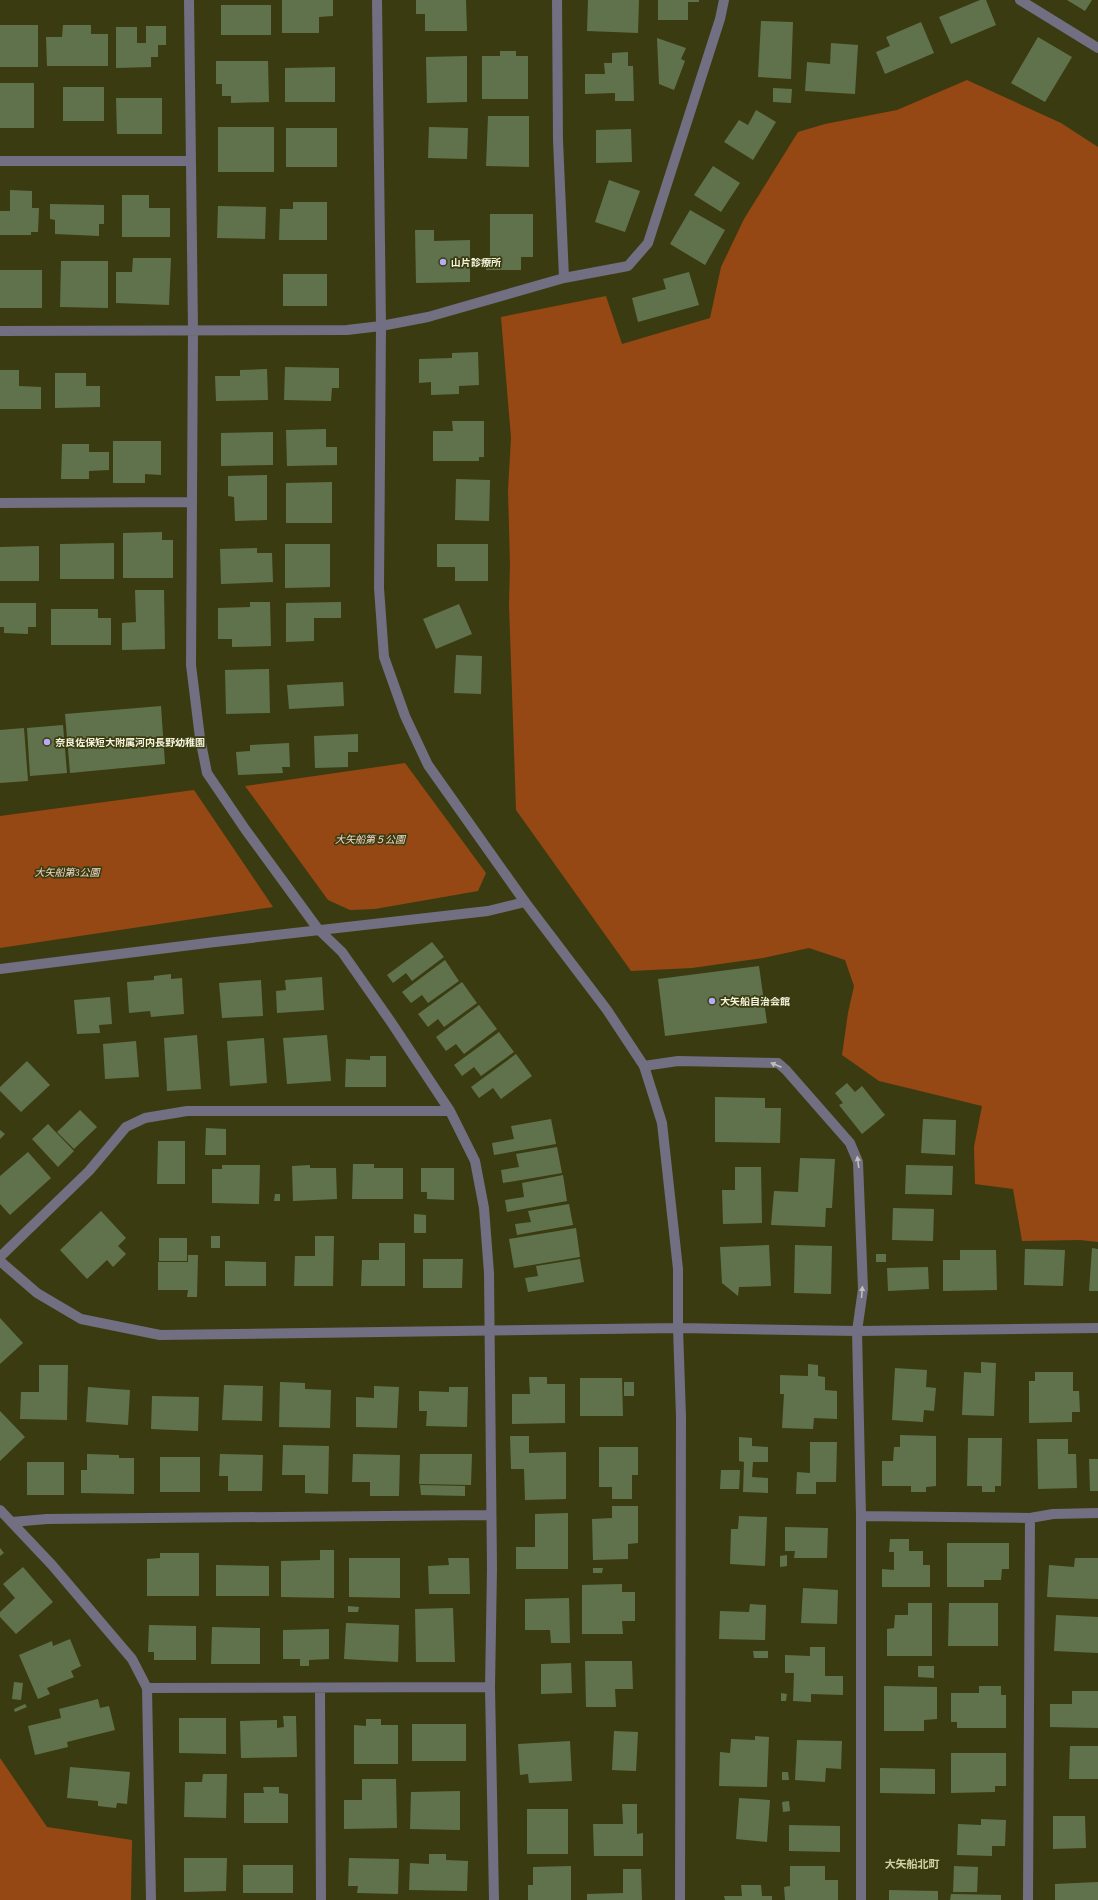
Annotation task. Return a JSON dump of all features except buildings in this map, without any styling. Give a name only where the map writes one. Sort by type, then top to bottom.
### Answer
[{"type":"street","points":[[189,0],[193,330],[191,665],[200,738],[207,773],[245,829],[318,930],[342,952],[391,1022],[450,1111],[474,1161],[484,1208],[489,1273],[488,1331],[491,1462],[490,1687],[494,1900]]},
{"type":"street","points":[[377,0],[381,326],[379,588],[384,657],[405,716],[428,765],[525,902],[608,1010],[644,1066],[662,1123],[678,1269],[681,1417],[680,1900]]},
{"type":"street","points":[[557,0],[558,140],[564,278]]},
{"type":"street","points":[[0,331],[347,330],[381,326],[428,317],[564,278],[628,266],[648,243],[720,19],[724,0]]},
{"type":"street","points":[[1020,0],[1098,48]]},
{"type":"street","points":[[0,161],[190,161]]},
{"type":"street","points":[[0,503],[191,502]]},
{"type":"street","points":[[0,969],[488,911],[525,902]]},
{"type":"street","points":[[644,1066],[678,1061],[778,1063],[786,1070],[850,1143],[858,1162],[863,1289],[857,1331],[861,1516],[861,1900]]},
{"type":"street","points":[[0,1257],[89,1171],[126,1127],[145,1118],[187,1111],[450,1111]]},
{"type":"street","points":[[0,1261],[37,1293],[80,1319],[160,1335],[678,1328],[857,1331],[1098,1328]]},
{"type":"street","points":[[0,1510],[52,1565],[132,1659],[147,1688],[151,1900]]},
{"type":"street","points":[[861,1516],[1030,1518],[1053,1514],[1098,1513]]},
{"type":"street","points":[[12,1522],[47,1519],[490,1515]]},
{"type":"street","points":[[1028,1900],[1030,1518]]},
{"type":"street","points":[[147,1688],[320,1689],[490,1687]]},
{"type":"street","points":[[320,1689],[321,1900]]},
{"type":"green space","points":[[967,80],[1061,123],[1098,147],[1098,1242],[1080,1240],[1022,1241],[1013,1189],[975,1184],[974,1147],[982,1106],[879,1081],[842,1055],[848,1013],[854,986],[845,960],[809,948],[763,958],[692,968],[631,971],[516,810],[509,604],[510,564],[508,490],[511,438],[501,317],[606,296],[622,344],[710,318],[721,267],[744,219],[798,132],[825,124],[897,110]]},
{"type":"green space","name":"大矢船第５公園","points":[[405,763],[486,873],[478,891],[375,909],[350,910],[328,900],[245,786]]},
{"type":"green space","name":"大矢船第3公園","points":[[194,790],[273,907],[0,948],[0,816]]},
{"type":"green space","points":[[0,1758],[47,1827],[132,1840],[131,1900],[0,1900]]},
{"type":"place","name":"山片診療所","points":[[443,262]]},
{"type":"place","name":"奈良佐保短大附属河内長野幼稚園","points":[[47,742]]},
{"type":"place","name":"大矢船自治会館","points":[[712,1001]]},
{"type":"district","name":"大矢船北町","points":[[912,1864]]}]
